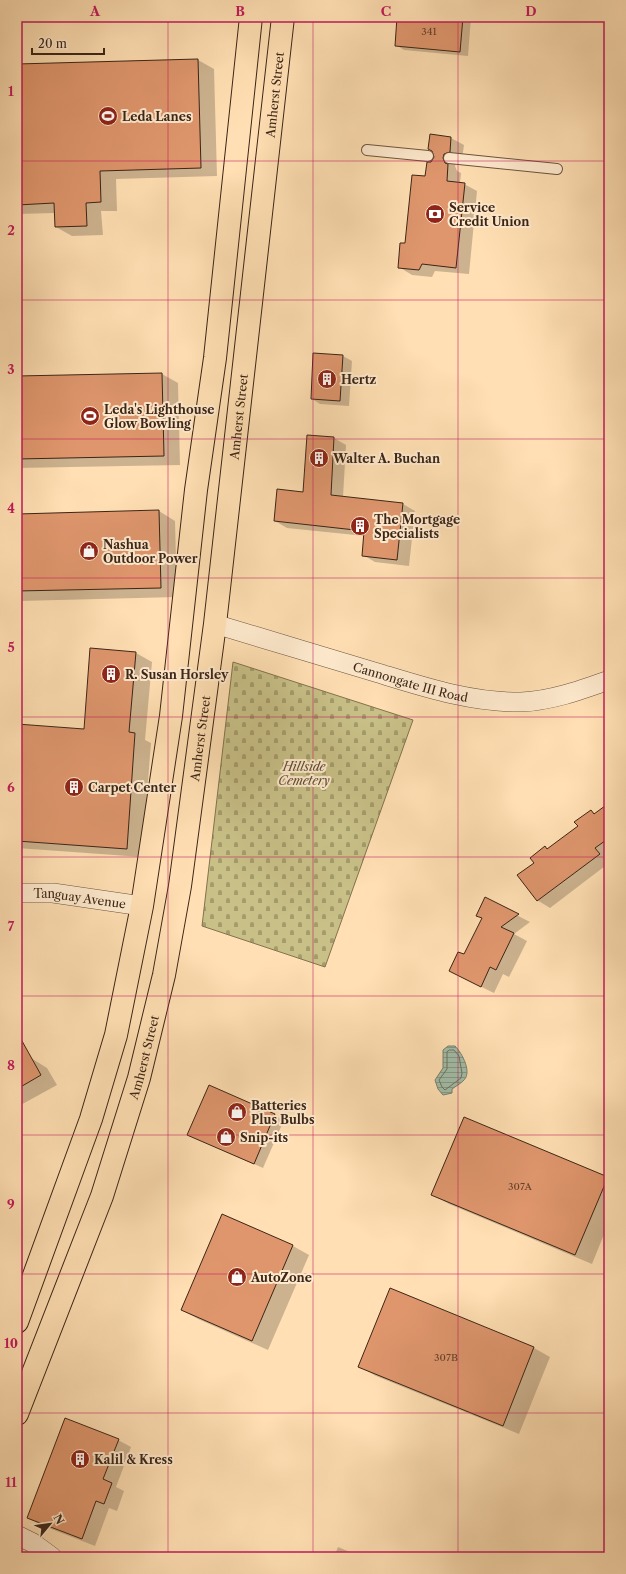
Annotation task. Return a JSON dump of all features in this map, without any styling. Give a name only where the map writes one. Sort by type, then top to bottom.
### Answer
[{"type":"highway","points":[[17,1322],[91,1119],[114,1043],[142,906],[171,716],[196,490],[215,350],[251,17]]},
{"type":"highway","name":"Amherst Street","points":[[17,1414],[102,1196],[126,1121],[164,975],[180,886],[215,624],[283,17]]},
{"type":"street","name":"Cannongate III Road","points":[[215,624],[426,688],[468,697],[513,701],[538,700],[552,698],[609,680]]},
{"type":"street","name":"Tanguay Avenue","points":[[17,893],[53,894],[142,906]]},
{"type":"street","points":[[17,1535],[33,1542],[52,1557]]},
{"type":"lane","points":[[367,150],[428,156]]},
{"type":"lane","points":[[449,158],[557,169]]},
{"type":"green space","name":"Hillside Cemetery","points":[[233,662],[413,720],[325,967],[202,926]]},
{"type":"water","points":[[448,1046],[455,1046],[458,1049],[467,1068],[467,1073],[463,1081],[452,1089],[452,1093],[443,1095],[438,1089],[435,1080],[443,1068],[443,1050]]},
{"type":"building","points":[[397,17],[463,17],[460,52],[395,46]]},
{"type":"building","name":"Leda Lanes","points":[[198,59],[201,168],[100,171],[101,202],[86,203],[87,226],[55,227],[54,203],[17,205],[17,64]]},
{"type":"building","name":"Service Credit Union","points":[[430,134],[451,137],[450,152],[444,154],[443,158],[445,163],[448,164],[447,181],[465,183],[456,268],[422,264],[419,270],[398,268],[400,243],[405,243],[412,175],[425,176],[427,162],[431,162],[434,157],[432,151],[428,149]]},
{"type":"building","name":"Hertz","points":[[313,353],[343,355],[340,401],[311,399]]},
{"type":"building","name":"Leda's Lighthouse Glow Bowling","points":[[162,373],[164,456],[17,459],[17,376]]},
{"type":"building","name":"The Mortgage Specialists","points":[[307,435],[334,437],[331,495],[403,503],[397,560],[362,556],[364,531],[274,521],[277,489],[303,492]]},
{"type":"building","name":"Nashua Outdoor Power","points":[[159,510],[161,588],[17,591],[17,514]]},
{"type":"building","name":"Carpet Center","points":[[90,648],[136,652],[129,732],[135,733],[127,849],[17,841],[17,724],[84,729]]},
{"type":"building","points":[[609,803],[609,838],[595,848],[600,854],[537,901],[517,875],[534,863],[530,858],[545,846],[547,849],[578,826],[574,822],[591,810],[594,814]]},
{"type":"building","points":[[485,897],[519,914],[501,927],[514,933],[496,970],[490,967],[481,987],[449,971],[458,952],[464,954],[482,918],[476,916]]},
{"type":"building","points":[[17,1032],[41,1075],[17,1089]]},
{"type":"building","points":[[209,1085],[275,1114],[254,1164],[187,1135]]},
{"type":"building","points":[[464,1117],[608,1177],[575,1255],[431,1195]]},
{"type":"building","name":"AutoZone","points":[[222,1214],[293,1245],[252,1341],[181,1310]]},
{"type":"building","points":[[390,1288],[534,1347],[503,1426],[358,1367]]},
{"type":"building","name":"Kalil & Kress","points":[[65,1418],[119,1439],[103,1479],[112,1483],[104,1504],[96,1501],[82,1539],[27,1518]]},
{"type":"place","name":"Leda Lanes","points":[[108,116]]},
{"type":"place","name":"Service Credit Union","points":[[435,214]]},
{"type":"place","name":"Hertz","points":[[327,379]]},
{"type":"place","name":"Leda's Lighthouse Glow Bowling","points":[[90,416]]},
{"type":"place","name":"Walter A. Buchan","points":[[319,458]]},
{"type":"place","name":"The Mortgage Specialists","points":[[360,526]]},
{"type":"place","name":"Nashua Outdoor Power","points":[[89,551]]},
{"type":"place","name":"R. Susan Horsley","points":[[111,674]]},
{"type":"place","name":"Carpet Center","points":[[74,787]]},
{"type":"place","name":"Batteries Plus Bulbs","points":[[237,1112]]},
{"type":"place","name":"Snip-its","points":[[226,1137]]},
{"type":"place","name":"AutoZone","points":[[237,1277]]},
{"type":"place","name":"Kalil & Kress","points":[[80,1459]]}]
